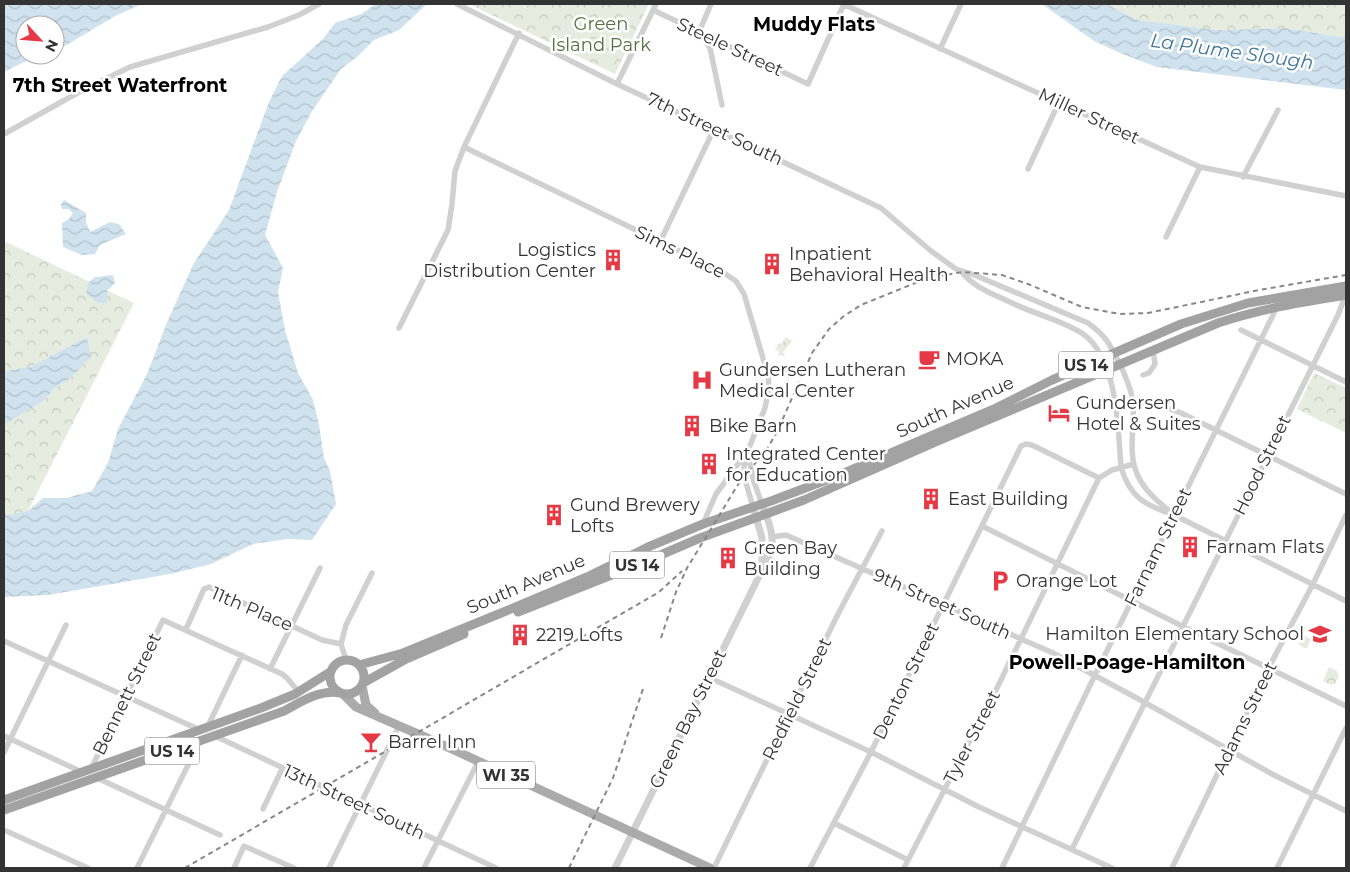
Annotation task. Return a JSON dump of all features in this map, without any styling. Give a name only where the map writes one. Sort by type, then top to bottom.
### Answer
[{"type":"highway","name":"South Avenue","points":[[359,665],[403,653],[587,577],[648,547],[703,524],[837,476],[977,416],[1181,324],[1248,303],[1346,286]]},
{"type":"highway","name":"South Avenue","points":[[4,800],[82,772],[93,773],[200,741],[207,731],[284,711],[315,695],[332,691],[341,694],[354,693],[362,684],[419,653],[700,538],[824,492],[938,441],[1223,321],[1277,306],[1346,296]]},
{"type":"highway","name":"South Avenue","points":[[4,810],[93,773],[207,731],[298,692],[330,672],[338,662],[346,660]]},
{"type":"highway","points":[[346,660],[359,665],[363,672],[362,684]]},
{"type":"highway","points":[[330,672],[332,686],[341,694]]},
{"type":"main road","name":"WI 35","points":[[362,684],[366,705],[378,716]]},
{"type":"main road","name":"WI 35","points":[[341,694],[356,707],[710,868]]},
{"type":"street","points":[[4,134],[130,66],[268,27],[299,15],[319,4]]},
{"type":"street","name":"7th Street South","points":[[457,4],[519,33],[617,84],[881,208],[931,251],[962,272],[968,280],[989,292],[1082,333],[1096,346],[1102,358],[1116,406],[1120,467],[1132,491],[1140,500],[1151,508],[1174,515],[1346,600]]},
{"type":"street","points":[[617,84],[656,4]]},
{"type":"street","points":[[711,4],[699,32],[710,48],[722,105]]},
{"type":"street","name":"Steele Street","points":[[653,10],[808,84],[843,4]]},
{"type":"street","name":"Miller Street","points":[[843,4],[1200,168],[1346,196]]},
{"type":"street","points":[[940,49],[961,4]]},
{"type":"street","points":[[400,328],[448,230],[455,171],[464,147],[519,33]]},
{"type":"street","points":[[1028,169],[1059,102]]},
{"type":"street","points":[[1242,177],[1278,110]]},
{"type":"street","points":[[660,242],[714,129]]},
{"type":"street","name":"Sims Place","points":[[464,147],[729,275],[743,290],[768,375],[769,388],[765,408],[744,466],[744,476],[758,505]]},
{"type":"street","points":[[1166,237],[1200,168]]},
{"type":"street","name":"7th Street South","points":[[962,272],[972,274],[1088,323],[1098,330],[1114,353],[1131,392],[1134,404],[1132,444],[1137,474],[1147,492],[1174,515]]},
{"type":"street","name":"Hood Street","points":[[1072,849],[1346,296]]},
{"type":"street","name":"Farnam Street","points":[[1002,868],[1277,306]]},
{"type":"street","points":[[1241,330],[1346,382]]},
{"type":"street","points":[[1143,375],[1149,373],[1153,368],[1155,357],[1153,350]]},
{"type":"street","points":[[1134,404],[1154,403],[1166,406],[1346,494]]},
{"type":"street","name":"Denton Street","points":[[810,868],[871,752],[1023,444],[1029,444],[1099,478]]},
{"type":"street","points":[[748,451],[758,505]]},
{"type":"street","name":"Sims Place","points":[[703,524],[716,494],[748,451]]},
{"type":"street","points":[[1099,478],[1106,472],[1134,464]]},
{"type":"street","name":"Tyler Street","points":[[904,868],[1021,640],[1099,478]]},
{"type":"street","name":"Green Bay Street","points":[[615,868],[772,548],[772,537],[758,505]]},
{"type":"street","name":"Green Bay Street","points":[[762,516],[762,570]]},
{"type":"street","name":"Adams Street","points":[[1172,868],[1268,669],[1346,516]]},
{"type":"street","points":[[982,526],[1346,706]]},
{"type":"street","name":"Redfield Street","points":[[714,868],[882,531]]},
{"type":"street","name":"9th Street South","points":[[772,537],[786,535],[1053,653],[1230,751],[1346,811]]},
{"type":"street","points":[[270,669],[320,568]]},
{"type":"street","points":[[346,660],[341,644],[346,624],[372,572]]},
{"type":"street","name":"11th Place","points":[[186,629],[204,589],[209,588],[322,640],[341,644]]},
{"type":"street","name":"Bennett Street","points":[[93,773],[126,697],[163,620],[186,629]]},
{"type":"street","points":[[4,752],[7,737],[66,624]]},
{"type":"street","points":[[186,629],[287,678],[298,692]]},
{"type":"street","name":"13th Street South","points":[[4,641],[126,697],[207,731],[282,769],[496,868]]},
{"type":"street","points":[[207,731],[242,655]]},
{"type":"street","points":[[708,677],[871,752],[945,790],[1112,868]]},
{"type":"street","points":[[329,868],[399,726]]},
{"type":"street","points":[[1278,868],[1346,728]]},
{"type":"street","points":[[7,737],[82,772]]},
{"type":"street","points":[[138,868],[200,741]]},
{"type":"street","points":[[424,868],[478,762]]},
{"type":"street","points":[[263,809],[282,769]]},
{"type":"street","points":[[93,773],[220,835]]},
{"type":"street","points":[[834,823],[908,860]]},
{"type":"street","points":[[4,830],[88,868]]},
{"type":"street","points":[[234,868],[244,846],[294,868]]},
{"type":"green space","name":"Green Island Park","points":[[469,4],[649,4],[615,74]]},
{"type":"green space","points":[[1106,4],[1346,4],[1346,38],[1286,28],[1217,30],[1138,20]]},
{"type":"green space","points":[[4,241],[134,303],[28,511],[8,515],[4,511],[4,425],[43,401],[56,387],[67,381],[87,337],[30,367],[4,371]]},
{"type":"green space","points":[[786,337],[792,341],[783,352],[785,356],[778,355],[778,350],[775,351],[778,344],[782,343]]},
{"type":"green space","points":[[1314,373],[1346,388],[1346,433],[1297,409]]},
{"type":"green space","points":[[1305,636],[1311,639],[1307,648],[1298,643],[1301,637]]},
{"type":"green space","points":[[1329,667],[1337,671],[1339,676],[1335,684],[1331,685],[1323,681]]},
{"type":"water","points":[[4,4],[142,4],[115,16],[65,46],[65,15],[15,15],[15,65],[18,65],[4,72]]},
{"type":"water","points":[[376,4],[427,4],[399,30],[374,40],[357,57],[341,69],[312,111],[296,141],[277,192],[265,235],[283,268],[278,292],[285,330],[298,373],[313,400],[324,458],[330,471],[336,504],[312,540],[288,539],[253,544],[211,564],[170,574],[48,595],[4,597],[4,511],[8,515],[28,511],[43,498],[66,498],[92,491],[108,463],[118,429],[147,374],[168,320],[194,263],[229,210],[269,102],[282,76],[323,39],[335,23],[361,14]]},
{"type":"water","name":"La Plume Slough","points":[[1042,4],[1106,4],[1138,20],[1217,30],[1286,28],[1346,38],[1346,90],[1157,67],[1094,41]]},
{"type":"water","points":[[64,200],[86,213],[86,222],[90,232],[110,222],[119,224],[126,234],[100,245],[95,254],[82,255],[63,247],[62,223],[69,219],[73,213],[68,209],[62,209],[61,204]]},
{"type":"water","points":[[113,275],[115,283],[107,291],[107,303],[98,303],[86,294],[88,283],[95,277]]},
{"type":"water","points":[[87,337],[91,357],[67,381],[56,387],[43,401],[4,425],[4,371],[30,367]]},
{"type":"railway","points":[[661,638],[676,592],[687,568],[739,483],[767,449],[777,432],[812,353],[829,329],[861,305],[925,279],[962,272],[1002,275],[1082,307],[1120,314],[1148,313],[1259,290],[1346,275]]},
{"type":"railway","points":[[185,868],[659,592],[682,571]]},
{"type":"railway","points":[[569,868],[613,778],[643,689]]},
{"type":"place","name":"Logistics Distribution Center","points":[[613,260]]},
{"type":"place","name":"Inpatient Behavioral Health","points":[[772,264]]},
{"type":"place","name":"MOKA","points":[[929,359]]},
{"type":"place","name":"Gundersen Lutheran Medical Center","points":[[702,380]]},
{"type":"place","name":"Gundersen Hotel & Suites","points":[[1059,413]]},
{"type":"place","name":"Bike Barn","points":[[692,426]]},
{"type":"place","name":"Integrated Center for Education","points":[[709,464]]},
{"type":"place","name":"East Building","points":[[931,499]]},
{"type":"place","name":"Gund Brewery Lofts","points":[[554,515]]},
{"type":"place","name":"Farnam Flats","points":[[1190,547]]},
{"type":"place","name":"Green Bay Building","points":[[728,558]]},
{"type":"place","name":"Orange Lot","points":[[1000,581]]},
{"type":"place","name":"Hamilton Elementary School","points":[[1320,634]]},
{"type":"place","name":"2219 Lofts","points":[[520,635]]},
{"type":"place","name":"Barrel Inn","points":[[371,742]]},
{"type":"district","name":"Muddy Flats","points":[[814,24]]},
{"type":"district","name":"7th Street Waterfront","points":[[120,85]]},
{"type":"district","name":"Powell-Poage-Hamilton","points":[[1127,662]]}]
